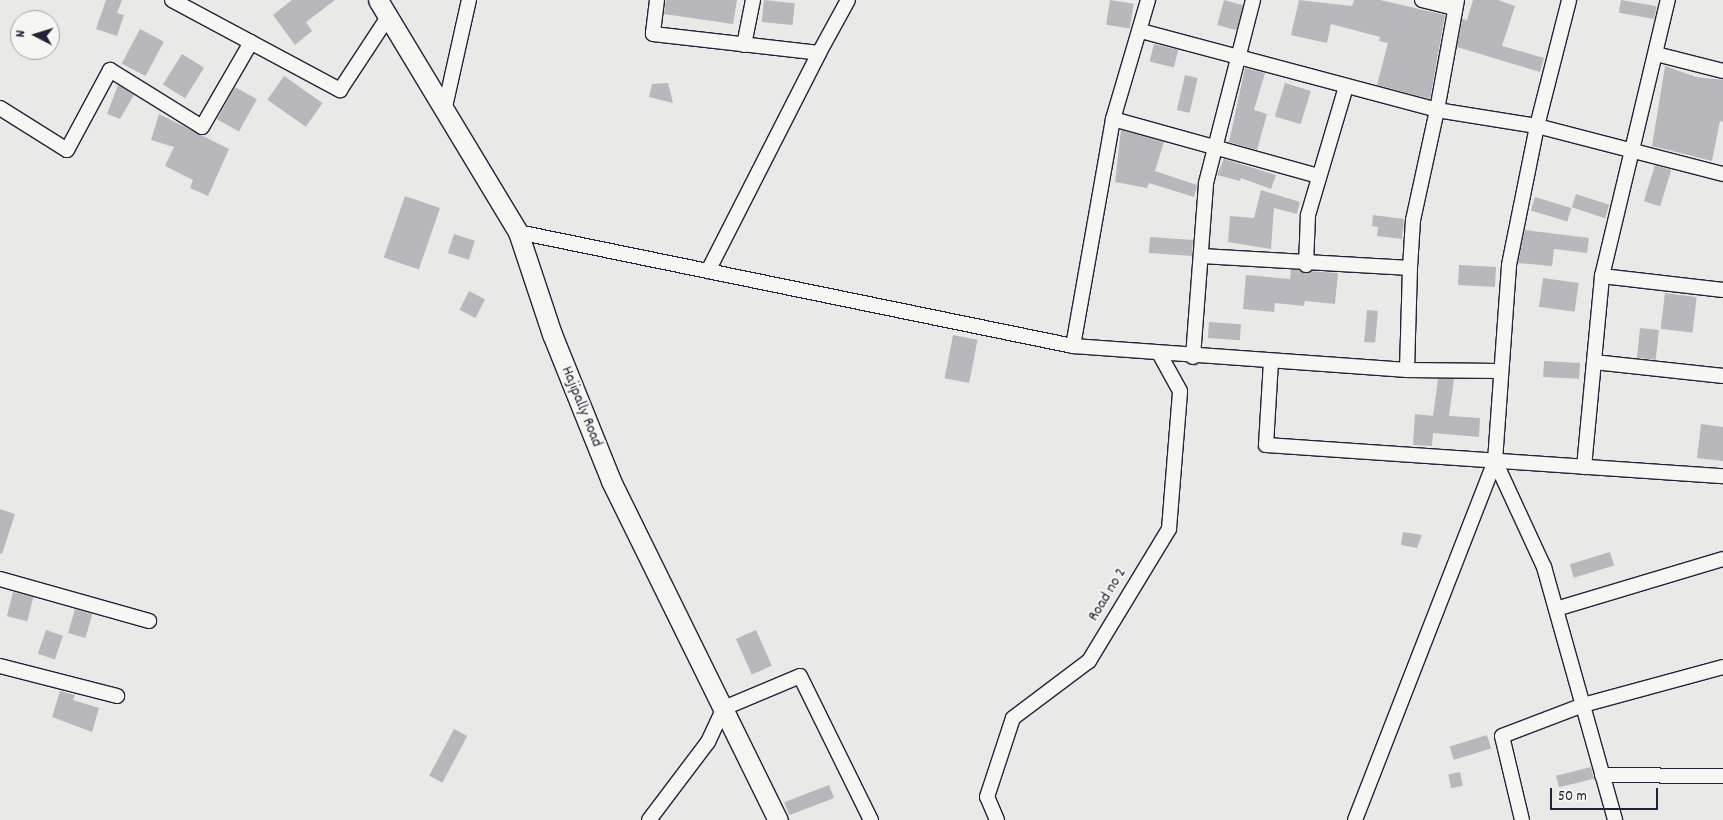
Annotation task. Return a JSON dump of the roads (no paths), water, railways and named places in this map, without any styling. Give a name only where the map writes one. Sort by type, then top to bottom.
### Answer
[{"type":"street","points":[[172,0],[340,90],[381,5]]},
{"type":"street","points":[[445,107],[469,0]]},
{"type":"street","points":[[657,0],[653,34],[819,53]]},
{"type":"street","points":[[744,45],[753,0]]},
{"type":"street","points":[[708,271],[848,0]]},
{"type":"street","points":[[1073,346],[1113,119],[1141,31],[1148,0]]},
{"type":"street","points":[[1193,356],[1206,183],[1236,56],[1253,0]]},
{"type":"street","points":[[1407,370],[1410,268],[1414,220],[1437,110],[1456,4],[1422,0]]},
{"type":"street","points":[[1356,820],[1495,461],[1499,371],[1509,265],[1537,126],[1569,0]]},
{"type":"street","points":[[1584,467],[1602,276],[1634,151],[1668,0]]},
{"type":"street","name":"Hajipally Road","points":[[381,5],[445,107],[518,232],[552,334],[611,481],[778,820]]},
{"type":"street","points":[[1141,31],[1437,110],[1537,126],[1723,174]]},
{"type":"street","points":[[0,108],[66,150],[110,70],[202,127],[251,42]]},
{"type":"street","points":[[1656,54],[1723,71]]},
{"type":"street","points":[[1306,265],[1308,215],[1346,87]]},
{"type":"street","points":[[1113,119],[1319,176]]},
{"type":"street","points":[[518,232],[1073,346],[1407,370],[1499,371]]},
{"type":"street","points":[[1201,256],[1306,265],[1410,268]]},
{"type":"street","points":[[1602,276],[1723,290]]},
{"type":"street","name":"Road no 2","points":[[997,820],[987,797],[1013,718],[1089,661],[1169,529],[1180,391],[1159,353]]},
{"type":"street","points":[[1271,361],[1266,445],[1723,476]]},
{"type":"street","points":[[1594,362],[1723,376]]},
{"type":"street","points":[[1495,461],[1544,567],[1615,820]]},
{"type":"street","points":[[1556,609],[1723,558]]},
{"type":"street","points":[[0,579],[149,621]]},
{"type":"street","points":[[0,666],[117,696]]},
{"type":"street","points":[[1522,820],[1502,736],[1582,705],[1723,667]]},
{"type":"street","points":[[649,820],[708,742],[724,708],[800,676],[871,820]]},
{"type":"street","points":[[1602,775],[1723,776]]}]
